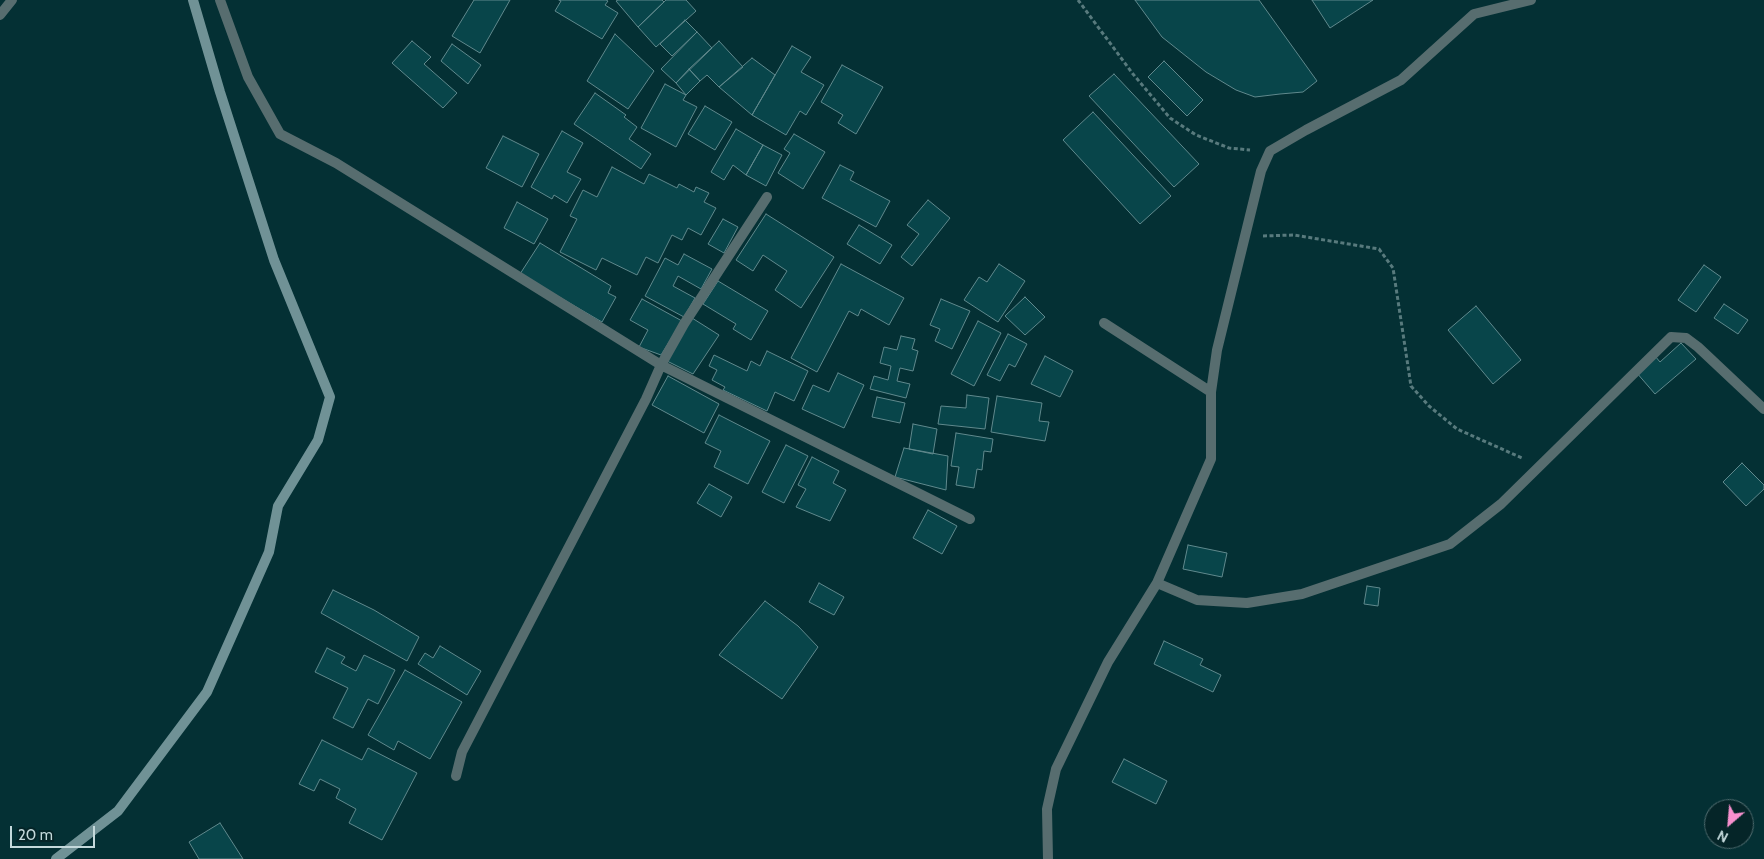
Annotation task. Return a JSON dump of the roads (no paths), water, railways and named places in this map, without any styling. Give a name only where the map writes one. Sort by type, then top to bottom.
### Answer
[{"type":"main road","points":[[56,859],[118,812],[207,692],[269,552],[278,506],[318,440],[330,397],[274,260],[193,0]]},
{"type":"street","points":[[0,15],[12,0]]},
{"type":"street","points":[[220,0],[248,77],[280,134],[336,163],[661,365],[970,519]]},
{"type":"street","points":[[1048,859],[1047,809],[1056,769],[1108,662],[1157,583],[1211,459],[1211,392],[1217,350],[1261,171],[1270,152],[1306,130],[1401,80],[1474,14],[1531,0]]},
{"type":"street","points":[[456,776],[462,752],[646,399],[661,365],[684,324],[767,197]]},
{"type":"street","points":[[1104,323],[1211,392]]},
{"type":"street","points":[[1157,583],[1198,600],[1247,603],[1302,594],[1450,544],[1501,504],[1538,465],[1671,336],[1686,338],[1698,347],[1764,408]]}]
